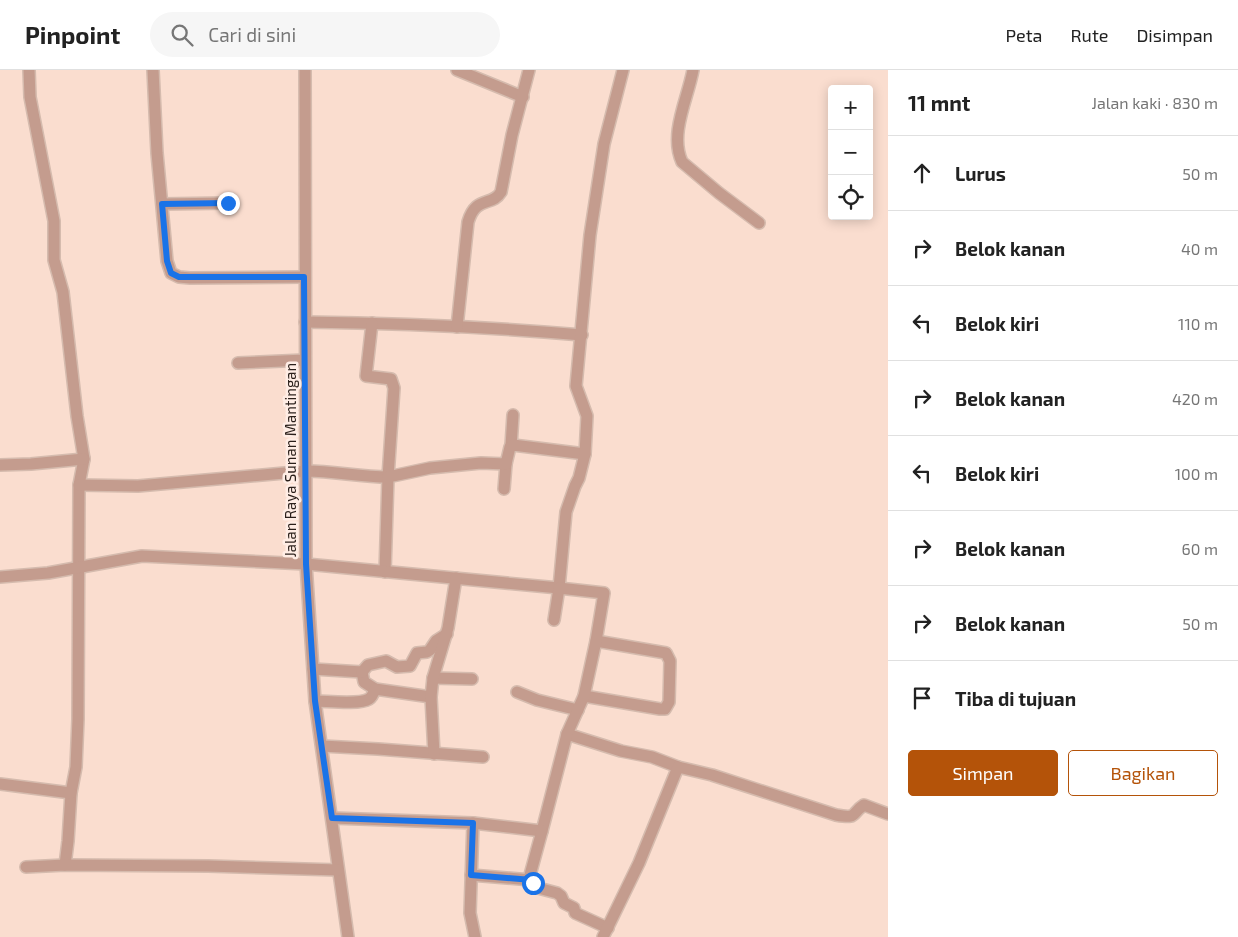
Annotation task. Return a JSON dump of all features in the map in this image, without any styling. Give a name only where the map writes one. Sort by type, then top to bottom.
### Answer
[{"type":"street","points":[[29,70],[30,98],[54,221],[54,260],[63,292],[76,416],[84,459],[79,485],[80,568],[76,767],[71,793],[65,865]]},
{"type":"street","points":[[153,70],[157,153],[169,271],[176,276],[190,278],[304,277]]},
{"type":"street","name":"Jalan Raya Sunan Mantingan","points":[[305,70],[304,360],[307,471],[306,564],[315,701],[348,937]]},
{"type":"street","points":[[458,70],[523,97]]},
{"type":"street","points":[[456,327],[468,222],[472,210],[496,198],[501,192],[512,135],[529,70]]},
{"type":"street","points":[[554,620],[566,512],[579,478],[585,454],[587,416],[576,386],[596,186],[604,144],[623,70]]},
{"type":"street","points":[[693,70],[679,130],[680,157],[682,162],[759,224]]},
{"type":"street","points":[[162,204],[228,203]]},
{"type":"street","points":[[305,322],[515,329],[582,335]]},
{"type":"street","points":[[372,323],[366,376],[391,379],[394,388],[388,477],[385,572]]},
{"type":"street","points":[[238,363],[304,360]]},
{"type":"street","points":[[504,489],[506,464],[511,446],[513,415]]},
{"type":"street","points":[[511,446],[556,449],[585,454]]},
{"type":"street","points":[[0,465],[84,459]]},
{"type":"street","points":[[79,485],[138,486],[307,471],[328,471],[367,477],[388,477],[430,468],[472,464],[506,464]]},
{"type":"street","points":[[0,577],[48,573],[142,556],[306,564],[604,593],[584,696],[567,734],[530,875],[538,888],[557,893],[564,902],[574,908],[575,913],[605,932],[639,863],[678,767]]},
{"type":"street","points":[[434,754],[431,698],[433,678],[447,634],[456,578]]},
{"type":"street","points":[[313,669],[362,672],[368,666],[386,661],[397,667],[409,666],[417,654],[430,650],[436,641],[447,634]]},
{"type":"street","points":[[584,696],[660,709],[665,709],[669,702],[670,661],[666,653],[596,641]]},
{"type":"street","points":[[362,672],[364,682],[375,688],[431,698]]},
{"type":"street","points":[[433,678],[472,679]]},
{"type":"street","points":[[315,701],[358,702],[367,700],[372,696],[375,688]]},
{"type":"street","points":[[517,692],[536,700],[578,710]]},
{"type":"street","points":[[567,734],[621,751],[652,757],[678,767],[712,775],[836,815],[851,817],[864,804],[888,814]]},
{"type":"street","points":[[322,746],[378,748],[483,757]]},
{"type":"street","points":[[0,784],[71,793]]},
{"type":"street","points":[[332,818],[473,823],[542,831]]},
{"type":"street","points":[[473,823],[470,913],[475,937]]},
{"type":"street","points":[[26,867],[65,865],[208,866],[338,870]]},
{"type":"street","points":[[471,875],[532,880]]},
{"type":"route","points":[[228,203],[162,204],[167,261],[169,271],[179,277],[304,277],[307,471],[306,564],[315,701],[332,818],[473,823],[471,875],[532,880],[533,883]]}]
